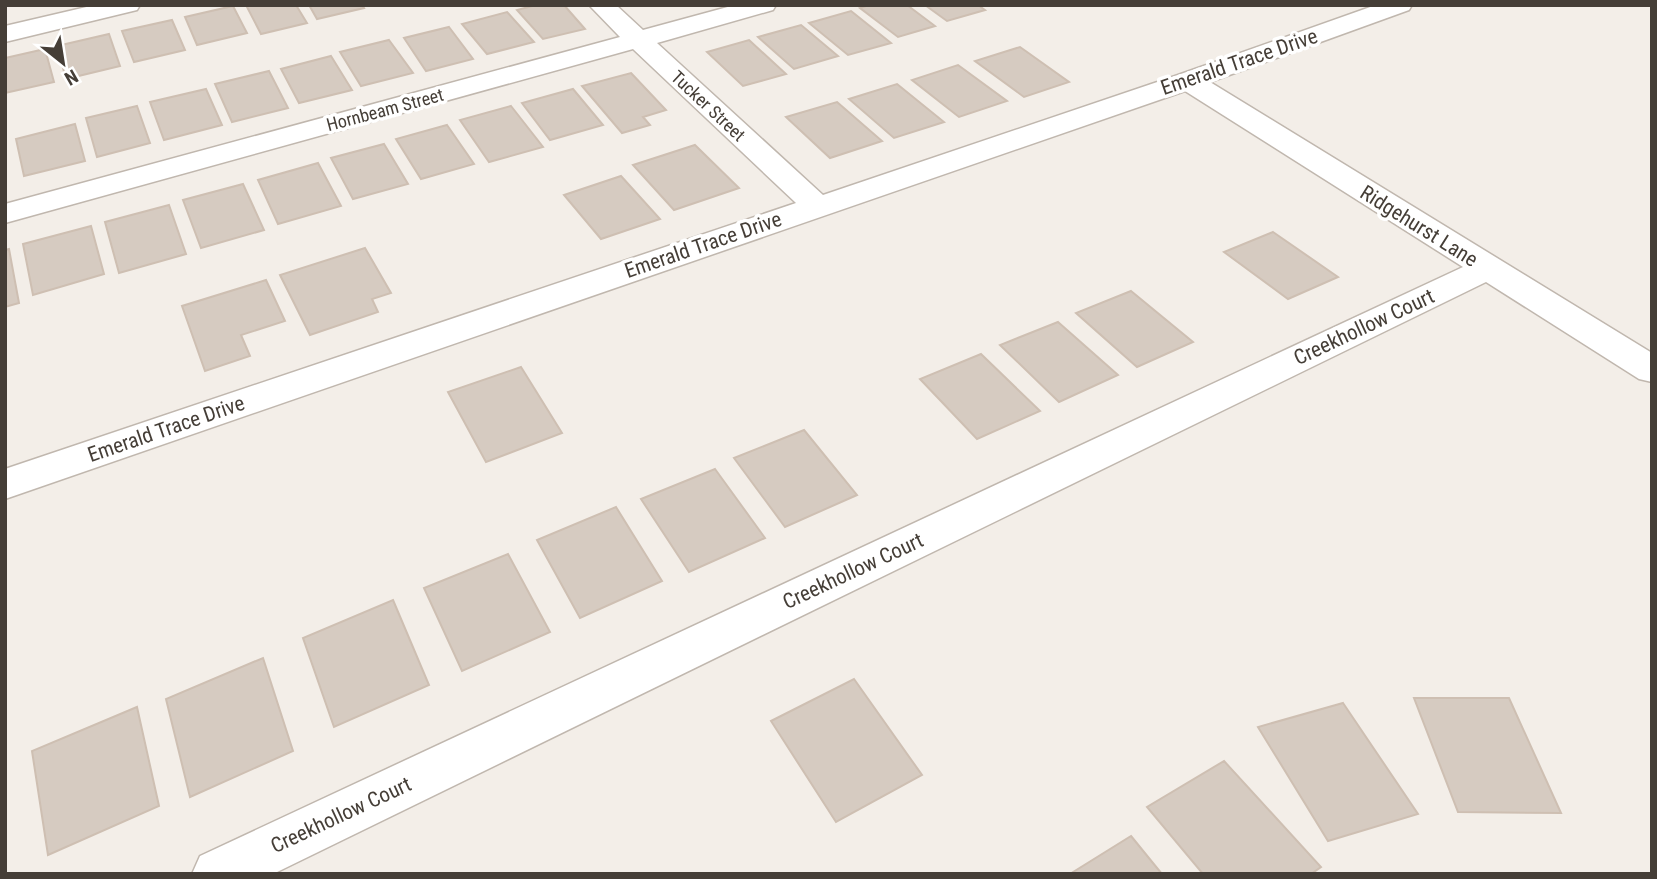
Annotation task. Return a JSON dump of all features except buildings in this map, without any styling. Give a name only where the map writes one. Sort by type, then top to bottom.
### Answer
[{"type":"street","points":[[5,34],[128,5]]},
{"type":"street","name":"Tucker Street","points":[[601,5],[817,206]]},
{"type":"street","name":"Hornbeam Street","points":[[5,214],[764,5]]},
{"type":"street","name":"Emerald Trace Drive","points":[[5,484],[1188,81],[1400,5]]},
{"type":"street","name":"Ridgehurst Lane","points":[[1188,81],[1652,370]]},
{"type":"street","name":"Creekhollow Court","points":[[218,874],[1488,268]]}]
